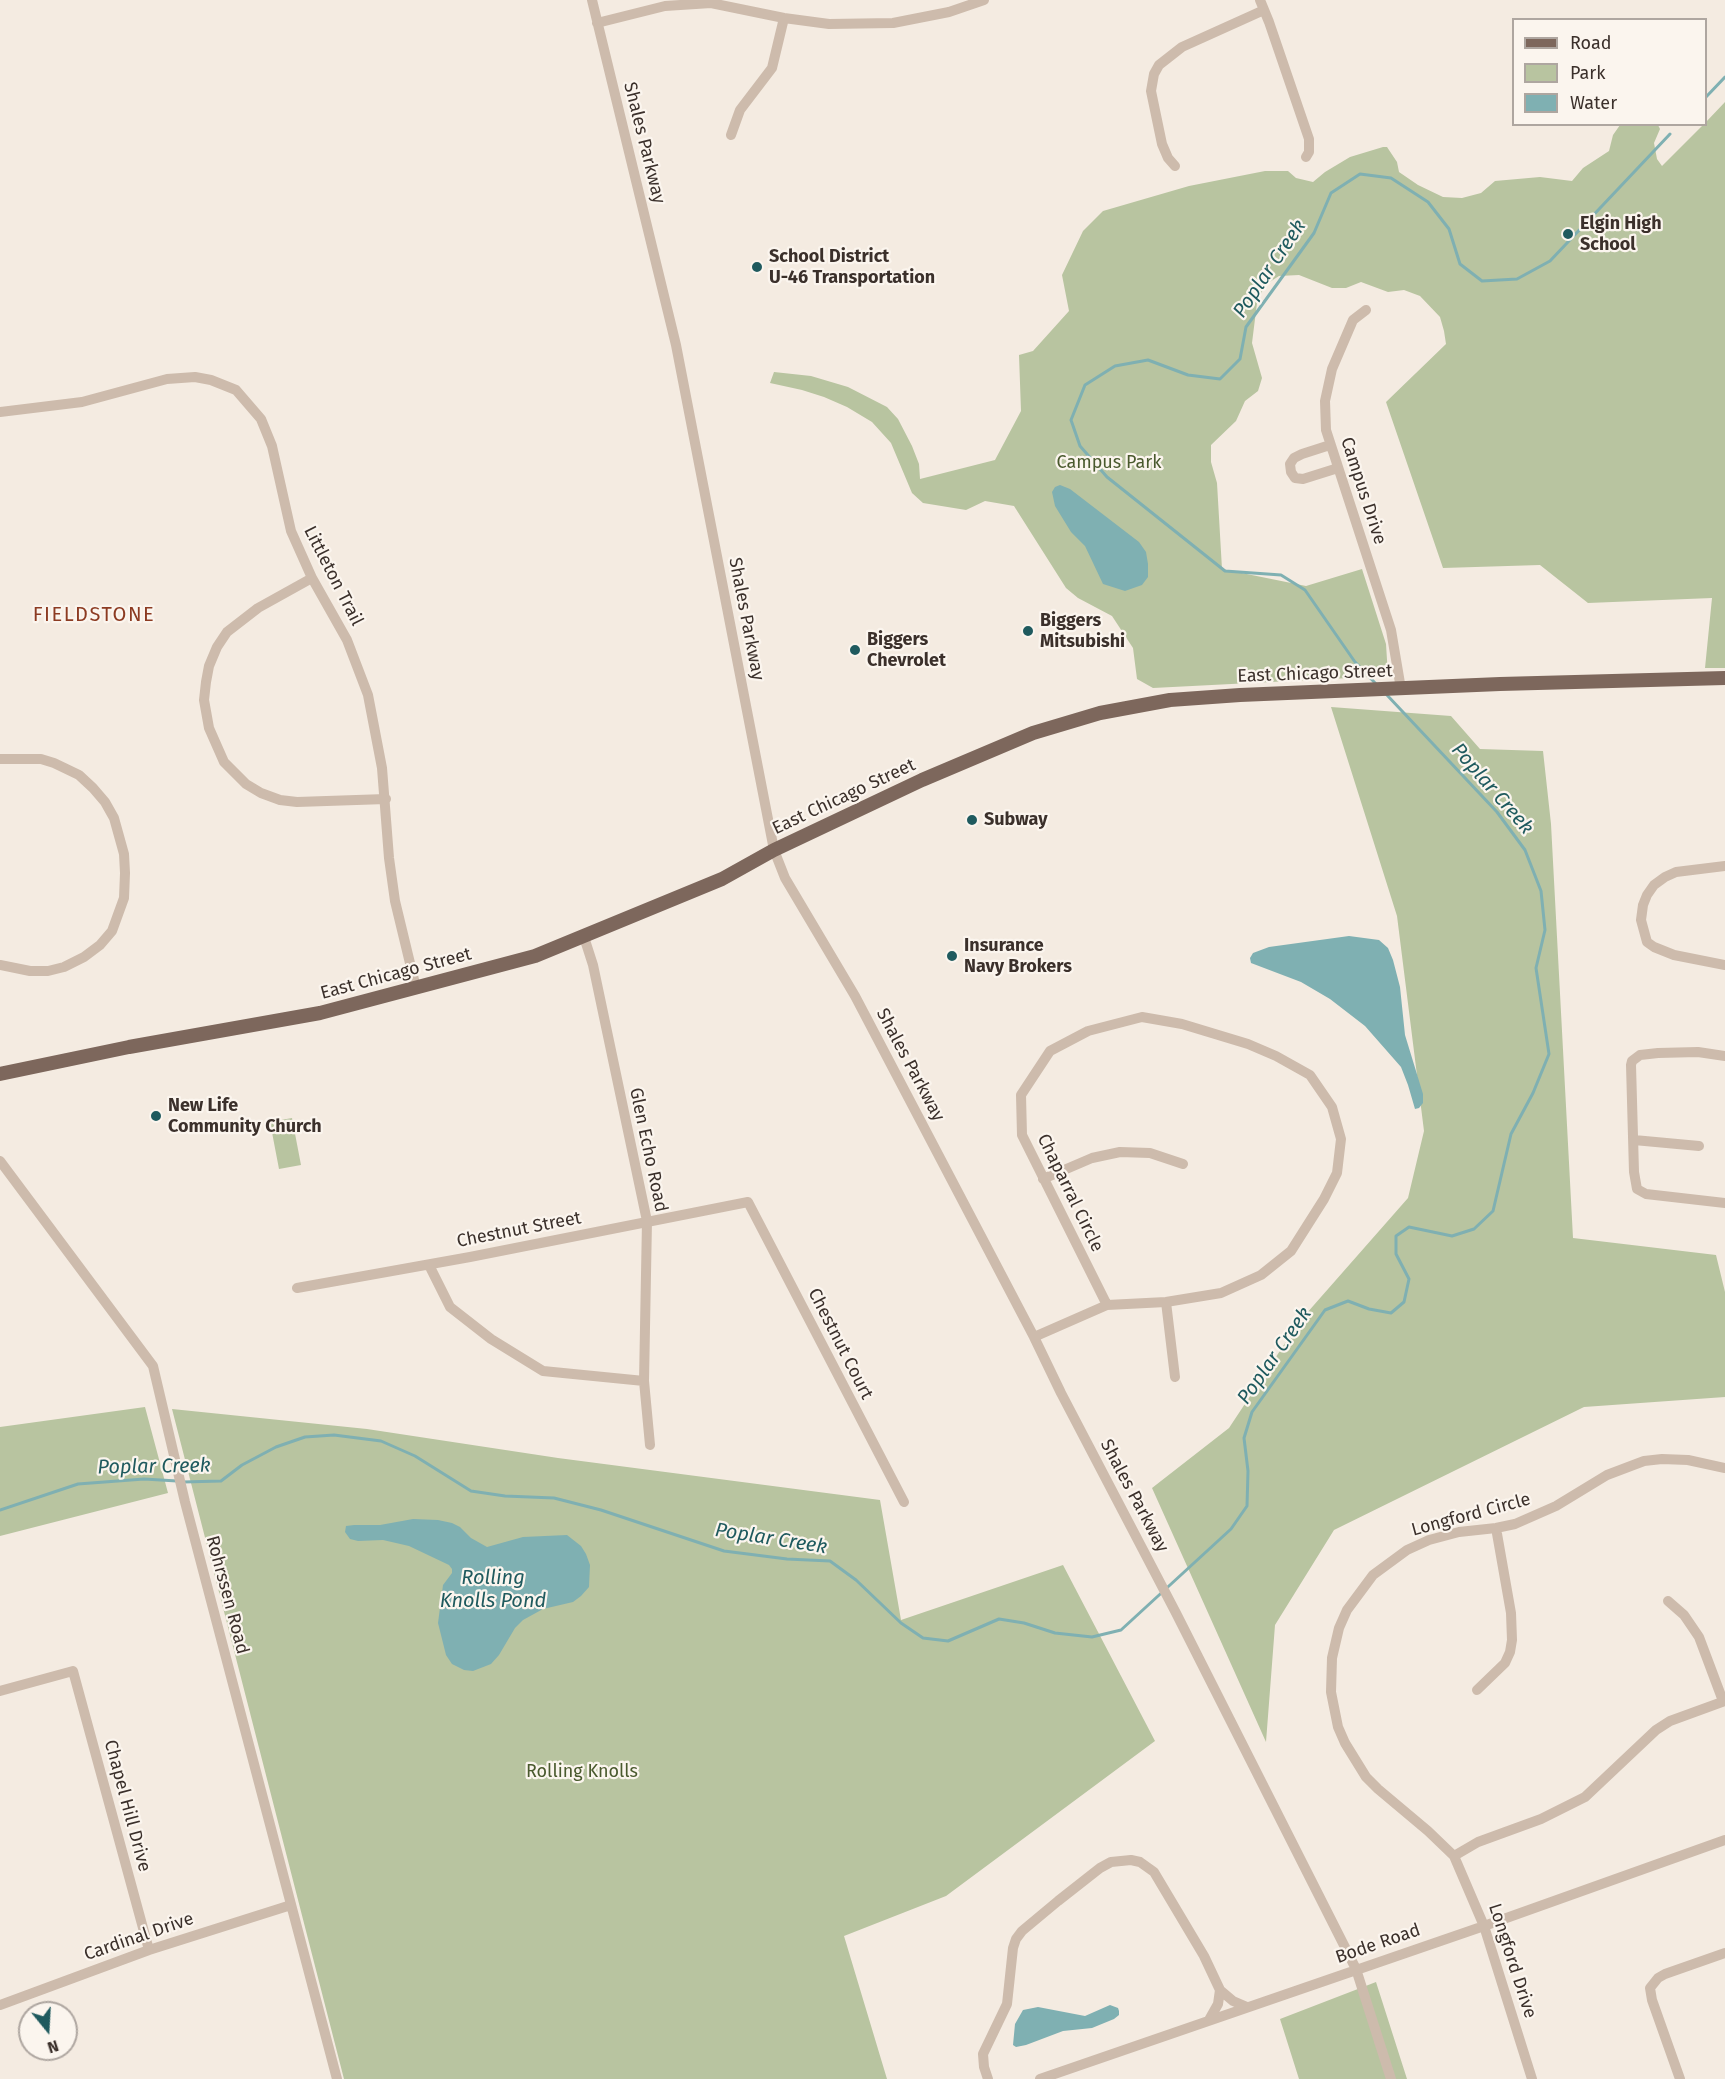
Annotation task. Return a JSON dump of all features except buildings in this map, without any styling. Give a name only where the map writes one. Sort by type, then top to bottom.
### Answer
[{"type":"main road","name":"East Chicago Street","points":[[0,1074],[129,1047],[320,1013],[535,956],[722,879],[774,850],[903,788],[1033,733],[1100,712],[1170,700],[1240,695],[1500,684],[1725,678]]},
{"type":"street","name":"Shales Parkway","points":[[592,0],[676,345],[774,850],[785,878],[855,996],[1034,1338],[1356,1969],[1391,2079]]},
{"type":"street","points":[[597,22],[689,2],[722,4],[784,18],[829,24],[893,23],[949,12],[984,0]]},
{"type":"street","points":[[1175,165],[1168,158],[1162,144],[1151,91],[1154,74],[1159,65],[1182,47],[1262,5],[1309,138],[1309,152],[1306,157]]},
{"type":"street","points":[[731,135],[740,110],[772,68],[784,18]]},
{"type":"street","name":"Campus Drive","points":[[1366,310],[1353,320],[1349,328],[1327,388],[1325,415],[1330,445],[1392,630],[1401,689]]},
{"type":"street","name":"Littleton Trail","points":[[0,412],[82,402],[151,382],[178,377],[211,380],[236,390],[261,418],[269,436],[289,525],[312,578],[347,640],[364,680],[382,768],[395,901],[416,988]]},
{"type":"street","points":[[1330,445],[1294,458],[1290,464],[1291,472],[1295,478],[1303,479],[1338,468]]},
{"type":"street","points":[[312,578],[258,608],[227,632],[217,647],[209,666],[206,682],[204,700],[209,728],[224,762],[246,784],[261,793],[280,800],[306,803],[386,799]]},
{"type":"street","points":[[0,759],[41,759],[54,763],[79,775],[93,788],[105,802],[120,834],[124,854],[125,886],[120,913],[112,931],[100,945],[84,957],[64,967],[48,971],[30,971],[0,965]]},
{"type":"street","points":[[1725,866],[1676,873],[1665,877],[1654,885],[1643,905],[1641,920],[1647,942],[1654,947],[1674,955],[1725,965]]},
{"type":"street","name":"Glen Echo Road","points":[[584,937],[593,964],[647,1221],[644,1381],[650,1445]]},
{"type":"street","name":"Chaparral Circle","points":[[1034,1338],[1107,1305],[1166,1302],[1221,1293],[1261,1275],[1291,1251],[1324,1199],[1337,1173],[1341,1139],[1332,1107],[1310,1075],[1248,1044],[1182,1024],[1142,1017],[1088,1031],[1050,1051],[1022,1095],[1022,1135],[1107,1305]]},
{"type":"street","points":[[1725,1056],[1682,1051],[1647,1054],[1634,1059],[1631,1065],[1635,1184],[1640,1193],[1725,1203]]},
{"type":"street","points":[[1634,1140],[1699,1146]]},
{"type":"street","points":[[1043,1179],[1092,1158],[1120,1152],[1150,1154],[1183,1164]]},
{"type":"street","name":"Rohrssen Road","points":[[0,1161],[153,1366],[186,1502],[337,2079]]},
{"type":"street","name":"Chestnut Street","points":[[297,1288],[429,1265],[748,1202]]},
{"type":"street","name":"Chestnut Court","points":[[748,1202],[904,1502]]},
{"type":"street","points":[[429,1265],[450,1307],[491,1339],[543,1371],[644,1381]]},
{"type":"street","points":[[1166,1302],[1175,1377]]},
{"type":"street","name":"Longford Circle","points":[[1454,1856],[1377,1789],[1355,1761],[1345,1743],[1333,1708],[1331,1692],[1332,1658],[1339,1628],[1347,1610],[1373,1575],[1390,1560],[1430,1540],[1459,1532],[1497,1528],[1539,1514],[1607,1475],[1644,1461],[1688,1460],[1725,1468]]},
{"type":"street","points":[[1477,1690],[1505,1663],[1512,1641],[1511,1613],[1497,1528]]},
{"type":"street","points":[[1454,1856],[1478,1842],[1541,1819],[1585,1797],[1656,1730],[1670,1721],[1724,1701],[1699,1637],[1684,1615],[1668,1601]]},
{"type":"street","name":"Chapel Hill Drive","points":[[0,1691],[73,1671],[149,1950]]},
{"type":"street","name":"Bode Road","points":[[1040,2079],[1484,1926],[1725,1840]]},
{"type":"street","name":"Longford Drive","points":[[1454,1856],[1484,1926],[1532,2079]]},
{"type":"street","points":[[988,2079],[983,2054],[1007,2004],[1016,1939],[1022,1931],[1075,1888],[1111,1862],[1131,1860],[1140,1862],[1154,1872],[1204,1956],[1220,1990],[1233,2001],[1247,2007]]},
{"type":"street","name":"Cardinal Drive","points":[[0,2005],[149,1950],[291,1905]]},
{"type":"street","points":[[1680,2079],[1652,2000],[1650,1988],[1658,1978],[1665,1974],[1725,1953]]},
{"type":"street","points":[[1209,2020],[1218,2004],[1220,1990]]},
{"type":"green space","name":"Campus Park","points":[[1725,102],[1725,668],[1705,668],[1712,598],[1588,603],[1540,565],[1443,568],[1386,402],[1446,344],[1440,317],[1420,296],[1404,290],[1388,292],[1361,282],[1346,288],[1332,288],[1299,275],[1279,276],[1265,285],[1257,303],[1252,343],[1262,378],[1258,391],[1245,401],[1236,421],[1211,445],[1211,462],[1217,483],[1222,569],[1306,586],[1362,569],[1386,644],[1388,676],[1153,688],[1137,679],[1133,648],[1112,616],[1078,598],[1066,588],[1014,506],[985,501],[966,510],[923,503],[912,493],[891,443],[872,422],[824,397],[770,383],[774,372],[811,376],[848,387],[887,407],[898,419],[912,446],[919,464],[920,479],[995,460],[1021,411],[1019,355],[1033,351],[1069,311],[1062,275],[1083,231],[1103,211],[1189,186],[1265,171],[1288,171],[1296,178],[1313,182],[1350,157],[1383,147],[1387,147],[1397,162],[1399,172],[1418,185],[1443,197],[1462,198],[1481,193],[1495,181],[1540,177],[1572,181],[1583,168],[1609,151],[1613,135],[1619,126],[1658,126],[1660,129],[1654,143],[1657,159],[1662,166],[1702,126],[1707,126],[1707,121]]},
{"type":"green space","points":[[1331,707],[1451,716],[1480,749],[1543,751],[1551,824],[1573,1238],[1716,1255],[1725,1292],[1725,1397],[1584,1407],[1334,1530],[1275,1625],[1266,1742],[1152,1488],[1229,1428],[1299,1322],[1408,1198],[1424,1131],[1397,916]]},
{"type":"green space","points":[[292,1118],[301,1165],[279,1169],[270,1122]]},
{"type":"green space","points":[[145,1407],[168,1493],[0,1536],[0,1427]]},
{"type":"green space","name":"Rolling Knolls","points":[[172,1409],[367,1429],[558,1458],[880,1500],[901,1620],[1063,1565],[1155,1741],[946,1896],[844,1936],[887,2079],[344,2079]]},
{"type":"green space","points":[[1376,1982],[1407,2079],[1299,2079],[1280,2019]]},
{"type":"water","points":[[1060,485],[1070,489],[1139,542],[1146,552],[1148,564],[1148,577],[1142,585],[1125,591],[1103,584],[1085,546],[1071,532],[1055,506],[1052,492]]},
{"type":"water","points":[[1349,936],[1379,940],[1388,948],[1393,960],[1400,987],[1405,1035],[1423,1094],[1423,1103],[1419,1108],[1415,1109],[1401,1067],[1365,1026],[1330,999],[1301,982],[1251,963],[1250,958],[1253,953],[1269,947]]},
{"type":"water","name":"Rolling Knolls Pond","points":[[413,1519],[452,1523],[487,1547],[523,1537],[567,1535],[581,1546],[586,1554],[590,1565],[589,1587],[573,1602],[543,1609],[523,1620],[491,1664],[473,1671],[464,1670],[452,1664],[446,1655],[438,1623],[443,1585],[452,1573],[449,1565],[409,1546],[383,1540],[358,1541],[350,1539],[345,1532],[346,1526],[380,1525]]},
{"type":"water","points":[[1110,2005],[1118,2008],[1119,2011],[1119,2015],[1114,2019],[1092,2028],[1063,2031],[1026,2045],[1016,2047],[1013,2045],[1015,2024],[1023,2010],[1038,2007],[1085,2016]]},
{"type":"waterway","name":"Poplar Creek","points":[[1707,96],[1725,77]]},
{"type":"waterway","name":"Poplar Creek","points":[[1377,685],[1355,662],[1305,590],[1281,575],[1225,571],[1107,477],[1080,446],[1071,420],[1085,385],[1115,366],[1148,360],[1188,375],[1220,379],[1240,359],[1246,327],[1314,233],[1331,193],[1360,174],[1391,178],[1428,202],[1449,229],[1460,264],[1482,281],[1517,279],[1550,261],[1670,134]]},
{"type":"waterway","name":"Poplar Creek","points":[[183,1482],[221,1481],[242,1465],[276,1447],[305,1437],[334,1435],[381,1441],[415,1456],[471,1491],[505,1496],[554,1498],[601,1510],[724,1551],[787,1559],[830,1561],[856,1580],[901,1623],[923,1638],[948,1641],[999,1619],[1024,1623],[1055,1633],[1092,1637],[1121,1630],[1231,1529],[1247,1506],[1248,1471],[1244,1438],[1252,1412],[1325,1310],[1348,1301],[1369,1309],[1391,1313],[1404,1302],[1409,1279],[1396,1254],[1396,1236],[1409,1227],[1452,1236],[1474,1229],[1493,1211],[1511,1134],[1533,1093],[1549,1054],[1536,968],[1545,930],[1541,891],[1525,850],[1497,812],[1386,694]]},
{"type":"waterway","name":"Poplar Creek","points":[[0,1510],[78,1484],[144,1479],[177,1481]]},
{"type":"place","name":"Elgin High School","points":[[1568,234]]},
{"type":"place","name":"School District U-46 Transportation","points":[[757,267]]},
{"type":"place","name":"Biggers Mitsubishi","points":[[1028,631]]},
{"type":"place","name":"Biggers Chevrolet","points":[[855,650]]},
{"type":"place","name":"Subway","points":[[972,820]]},
{"type":"place","name":"Insurance Navy Brokers","points":[[952,956]]},
{"type":"place","name":"New Life Community Church","points":[[156,1116]]},
{"type":"district","name":"FIELDSTONE","points":[[94,615]]}]
